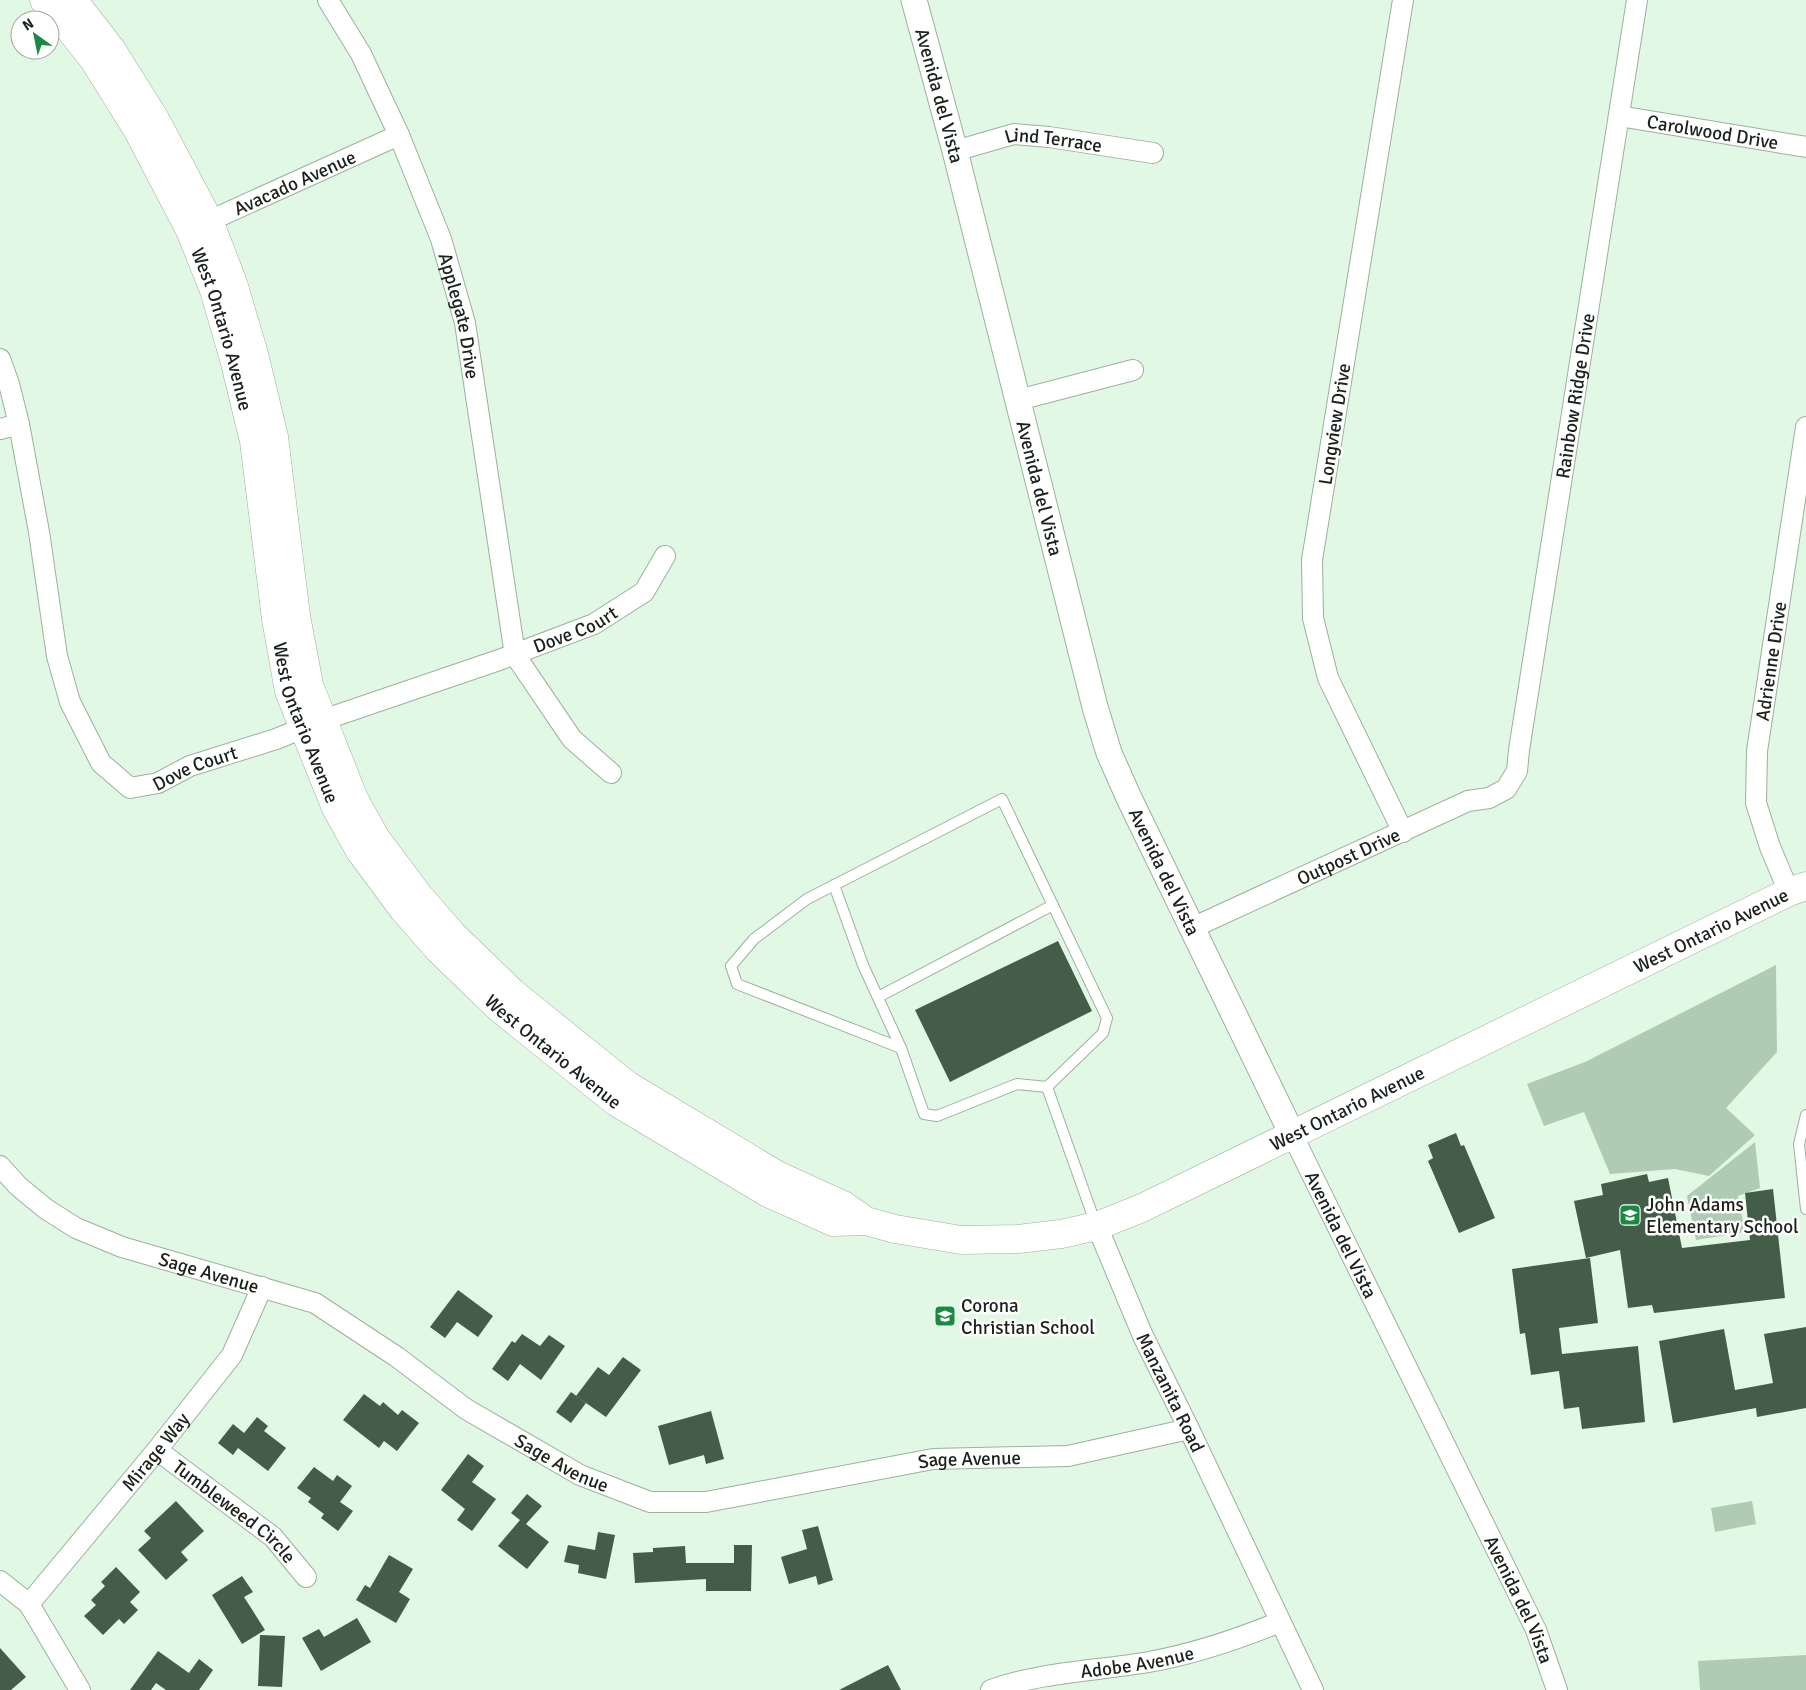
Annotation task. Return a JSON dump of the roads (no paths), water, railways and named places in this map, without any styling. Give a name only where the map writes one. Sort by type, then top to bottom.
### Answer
[{"type":"main road","name":"West Ontario Avenue","points":[[44,0],[57,13],[94,60],[200,225],[233,283],[254,354],[274,437],[296,616],[309,685],[313,724],[377,840],[418,896],[453,935],[513,993],[627,1085],[777,1175],[843,1204],[866,1221],[895,1229],[960,1240],[1027,1238],[1062,1234],[1097,1226],[1142,1208],[1798,889]]},
{"type":"main road","name":"West Ontario Avenue","points":[[73,0],[111,49],[154,119],[200,225]]},
{"type":"street","name":"Applegate Drive","points":[[328,0],[361,54],[399,135],[441,239],[464,323],[515,655]]},
{"type":"street","name":"Avenida del Vista","points":[[914,0],[955,151],[1095,707],[1109,752],[1129,798],[1292,1134],[1536,1630],[1557,1690]]},
{"type":"street","name":"Longview Drive","points":[[1403,0],[1314,550],[1312,589],[1312,618],[1328,678],[1403,832]]},
{"type":"street","name":"Rainbow Ridge Drive","points":[[1506,789],[1517,771],[1637,0]]},
{"type":"street","name":"Carolwood Drive","points":[[1619,116],[1806,147]]},
{"type":"street","name":"Lind Terrace","points":[[955,151],[1014,134],[1050,137],[1153,153]]},
{"type":"street","name":"Avacado Avenue","points":[[200,225],[399,135]]},
{"type":"street","name":"Dove Court","points":[[0,359],[20,424],[39,532],[56,656],[70,702],[101,763],[130,788],[158,783],[190,766],[276,739],[313,724],[515,655],[594,624],[644,592],[666,556]]},
{"type":"street","points":[[1018,400],[1132,370]]},
{"type":"street","points":[[0,430],[20,424]]},
{"type":"street","name":"Adrienne Drive","points":[[1798,889],[1770,848],[1756,803],[1757,751],[1806,427]]},
{"type":"street","points":[[515,655],[572,739],[611,773]]},
{"type":"street","name":"Outpost Drive","points":[[1192,928],[1468,801],[1489,798],[1506,789]]},
{"type":"street","name":"Sage Avenue","points":[[0,1166],[25,1192],[46,1209],[76,1228],[122,1247],[315,1303],[397,1357],[466,1409],[580,1475],[650,1502],[706,1502],[933,1459],[1068,1456],[1189,1429]]},
{"type":"street","name":"Manzanita Road","points":[[1097,1226],[1142,1336],[1189,1429],[1313,1690]]},
{"type":"street","name":"Mirage Way","points":[[29,1604],[157,1450],[232,1355],[262,1287]]},
{"type":"street","name":"Tumbleweed Circle","points":[[157,1450],[272,1537],[306,1577]]},
{"type":"street","points":[[0,1581],[29,1604],[80,1690]]},
{"type":"street","name":"Adobe Avenue","points":[[991,1690],[1017,1681],[1150,1661],[1230,1642],[1280,1622]]},
{"type":"lane","points":[[834,885],[863,965],[901,1048],[924,1114],[937,1116],[1017,1084],[1047,1087],[1103,1033],[1108,1018],[1002,799],[834,885],[807,899],[754,939],[731,966],[737,984],[901,1048]]},
{"type":"lane","points":[[878,997],[1053,905]]},
{"type":"lane","name":"Manzanita Road","points":[[1047,1087],[1097,1226]]},
{"type":"lane","points":[[1806,1114],[1799,1144],[1806,1209]]},
{"type":"place","name":"John Adams Elementary School","points":[[1630,1215]]},
{"type":"place","name":"Corona Christian School","points":[[945,1316]]}]
